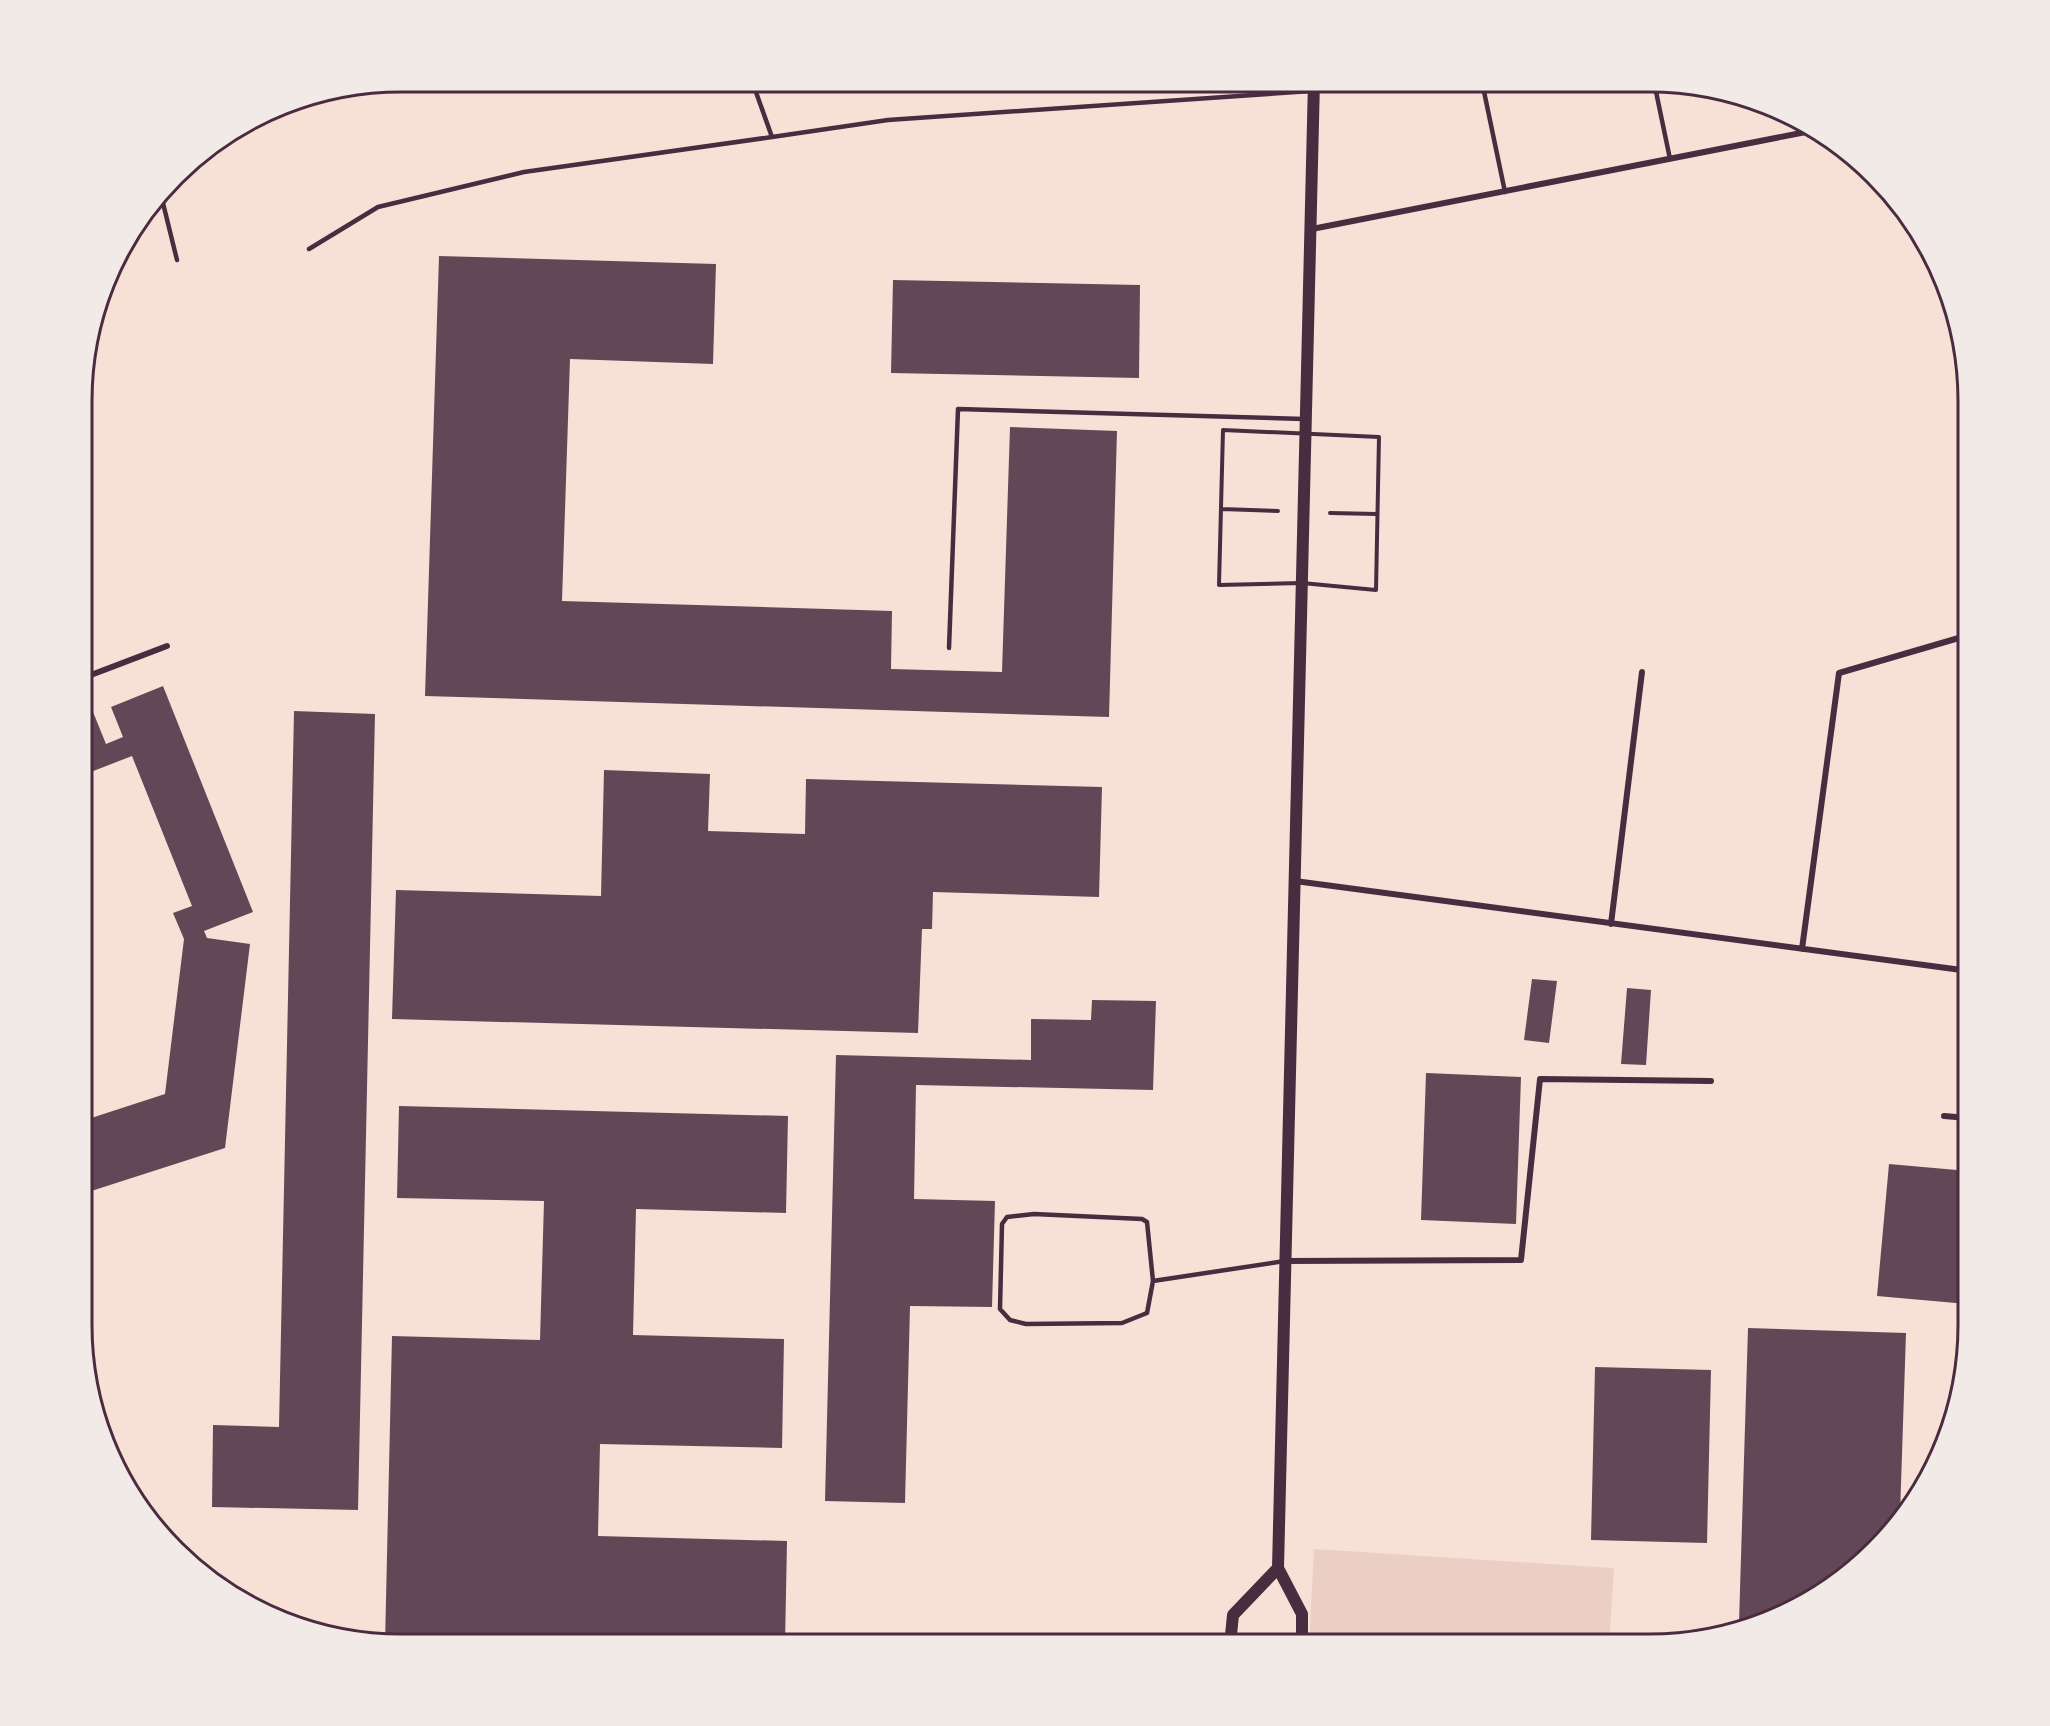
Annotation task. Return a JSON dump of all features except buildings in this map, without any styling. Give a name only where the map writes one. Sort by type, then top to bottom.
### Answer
[{"type":"main road","points":[[1302,1634],[1302,1614],[1278,1568],[1314,92]]},
{"type":"main road","points":[[1231,1634],[1233,1615],[1278,1568]]},
{"type":"street","points":[[1312,229],[1803,133]]},
{"type":"street","points":[[1802,949],[1839,673],[1958,638]]},
{"type":"street","points":[[92,675],[167,646]]},
{"type":"street","points":[[1611,924],[1641,672]]},
{"type":"street","points":[[1295,881],[1958,970]]},
{"type":"street","points":[[1285,1262],[1521,1260],[1540,1079],[1711,1081]]},
{"type":"street","points":[[1944,1116],[1958,1117]]},
{"type":"lane","points":[[757,92],[772,137]]},
{"type":"lane","points":[[309,249],[378,207],[524,172],[888,120],[1239,92]]},
{"type":"lane","points":[[1484,92],[1505,192]]},
{"type":"lane","points":[[1656,92],[1670,159]]},
{"type":"lane","points":[[163,203],[177,260]]},
{"type":"lane","points":[[950,648],[958,409],[1307,419]]},
{"type":"lane","points":[[1034,1214],[1142,1219],[1146,1222],[1150,1238],[1153,1281],[1146,1313],[1122,1323],[1026,1324],[1010,1320],[1000,1309],[1002,1224],[1007,1217],[1034,1214]]},
{"type":"lane","points":[[1153,1281],[1285,1262]]},
{"type":"path","points":[[1223,430],[1306,435],[1379,437],[1376,590],[1302,583],[1219,585],[1223,430]]},
{"type":"shaded area","points":[[1314,1549],[1614,1568],[1610,1634],[1310,1634]]}]
